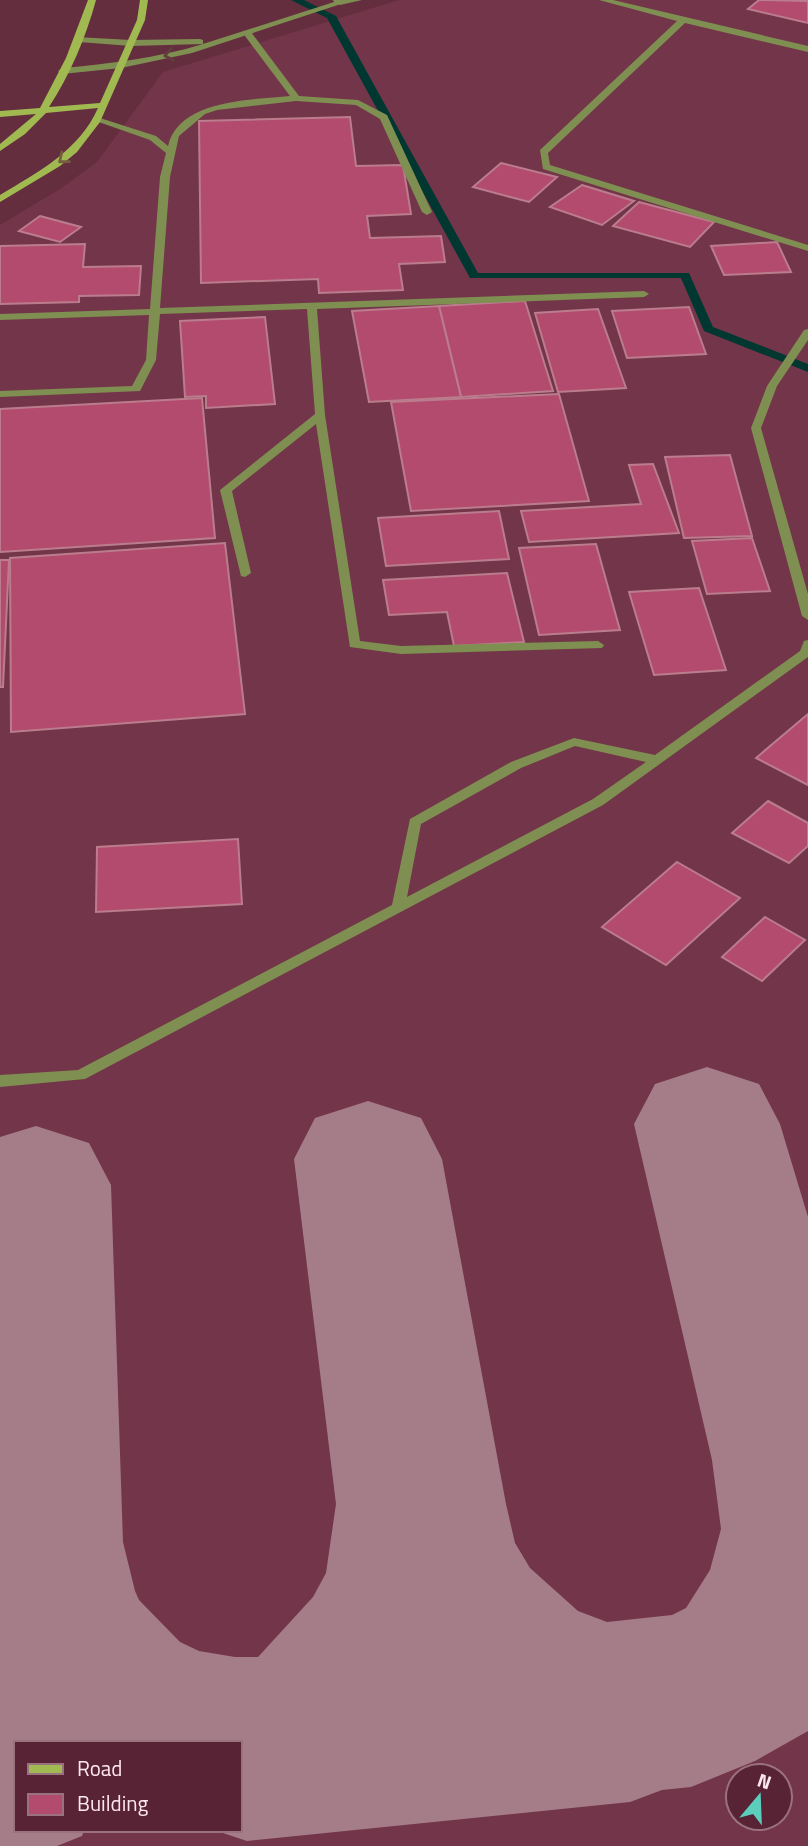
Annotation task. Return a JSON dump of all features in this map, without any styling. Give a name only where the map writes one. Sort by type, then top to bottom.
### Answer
[{"type":"street","points":[[0,148],[19,135],[42,111],[88,21],[92,0]]},
{"type":"street","points":[[0,199],[57,164],[74,150],[97,120],[141,20],[144,0]]},
{"type":"street","points":[[62,71],[121,65],[189,51],[248,34],[335,3],[358,0]]},
{"type":"street","points":[[603,0],[808,48]]},
{"type":"street","points":[[683,20],[543,152],[546,167],[808,248]]},
{"type":"street","points":[[248,34],[296,98]]},
{"type":"street","points":[[79,38],[131,43],[216,42]]},
{"type":"street","points":[[0,394],[136,389],[151,360],[165,177],[175,135],[201,112],[216,107],[296,98],[358,103],[384,117],[427,212]]},
{"type":"street","points":[[0,114],[103,105]]},
{"type":"street","points":[[97,120],[153,138],[171,153]]},
{"type":"street","points":[[0,317],[644,294]]},
{"type":"street","points":[[312,306],[320,415],[354,644],[401,650],[598,645]]},
{"type":"street","points":[[808,332],[772,386],[755,428],[808,616]]},
{"type":"street","points":[[245,573],[226,490],[320,415]]},
{"type":"street","points":[[0,1081],[80,1075],[598,802],[806,653],[808,644]]},
{"type":"street","points":[[398,908],[415,822],[426,815],[516,765],[574,742],[658,760]]},
{"type":"shaded area","points":[[399,0],[808,0],[808,1846],[0,1846],[0,225],[60,189],[97,162],[163,72]]},
{"type":"building","points":[[759,0],[808,1],[808,23],[748,9]]},
{"type":"building","points":[[350,117],[356,166],[403,165],[411,214],[367,216],[370,238],[441,236],[445,262],[399,264],[403,290],[319,293],[318,279],[201,283],[199,121]]},
{"type":"building","points":[[501,163],[557,177],[529,202],[473,187]]},
{"type":"building","points":[[582,185],[634,201],[602,225],[550,207]]},
{"type":"building","points":[[639,202],[714,222],[690,247],[613,226]]},
{"type":"building","points":[[40,216],[81,227],[60,242],[19,231]]},
{"type":"building","points":[[777,242],[791,272],[724,275],[711,246]]},
{"type":"building","points":[[85,244],[83,267],[141,266],[139,295],[79,296],[79,302],[0,304],[0,246]]},
{"type":"building","points":[[525,301],[553,391],[461,397],[439,306]]},
{"type":"building","points":[[439,306],[461,397],[369,402],[352,311]]},
{"type":"building","points":[[689,307],[706,354],[627,358],[612,311]]},
{"type":"building","points":[[598,309],[626,388],[558,392],[535,313]]},
{"type":"building","points":[[265,317],[275,404],[206,408],[206,396],[185,397],[180,321]]},
{"type":"building","points":[[559,394],[589,501],[411,511],[391,402]]},
{"type":"building","points":[[202,398],[215,538],[0,552],[0,409]]},
{"type":"building","points":[[730,455],[752,536],[684,538],[665,457]]},
{"type":"building","points":[[653,464],[679,533],[529,542],[521,511],[641,504],[629,465]]},
{"type":"building","points":[[499,511],[509,559],[386,566],[378,518]]},
{"type":"building","points":[[752,538],[770,591],[707,594],[692,541]]},
{"type":"building","points":[[225,543],[245,714],[11,732],[10,558]]},
{"type":"building","points":[[596,544],[620,630],[539,635],[519,548]]},
{"type":"building","points":[[0,560],[9,560],[3,687],[0,687]]},
{"type":"building","points":[[507,573],[524,642],[454,646],[447,612],[389,615],[383,580]]},
{"type":"building","points":[[699,588],[726,670],[654,675],[629,592]]},
{"type":"building","points":[[808,714],[808,785],[756,758]]},
{"type":"building","points":[[768,801],[808,823],[808,846],[789,863],[732,833]]},
{"type":"building","points":[[238,839],[242,904],[96,912],[97,847]]},
{"type":"building","points":[[677,862],[740,898],[666,965],[602,927]]},
{"type":"building","points":[[765,917],[805,940],[762,981],[722,957]]},
{"type":"waterway","points":[[296,0],[331,16],[474,276],[685,275],[708,329],[808,368]]},
{"type":"taxiway","points":[[421,1504],[433,1565],[467,1626],[517,1674],[607,1709],[691,1700],[750,1668],[790,1599],[807,1529],[796,1460],[707,1124]]},
{"type":"taxiway","points":[[368,1159],[421,1504]]},
{"type":"taxiway","points":[[36,1185],[37,1542]]},
{"type":"taxiway","points":[[242,1744],[259,1746],[318,1724],[376,1656],[411,1586],[421,1504]]},
{"type":"taxiway","points":[[0,1648],[37,1542]]},
{"type":"taxiway","points":[[37,1542],[49,1599],[76,1660],[116,1703],[186,1738],[211,1741]]},
{"type":"taxiway","points":[[247,1751],[630,1715]]},
{"type":"taxiway","points":[[0,1774],[14,1772]]}]
